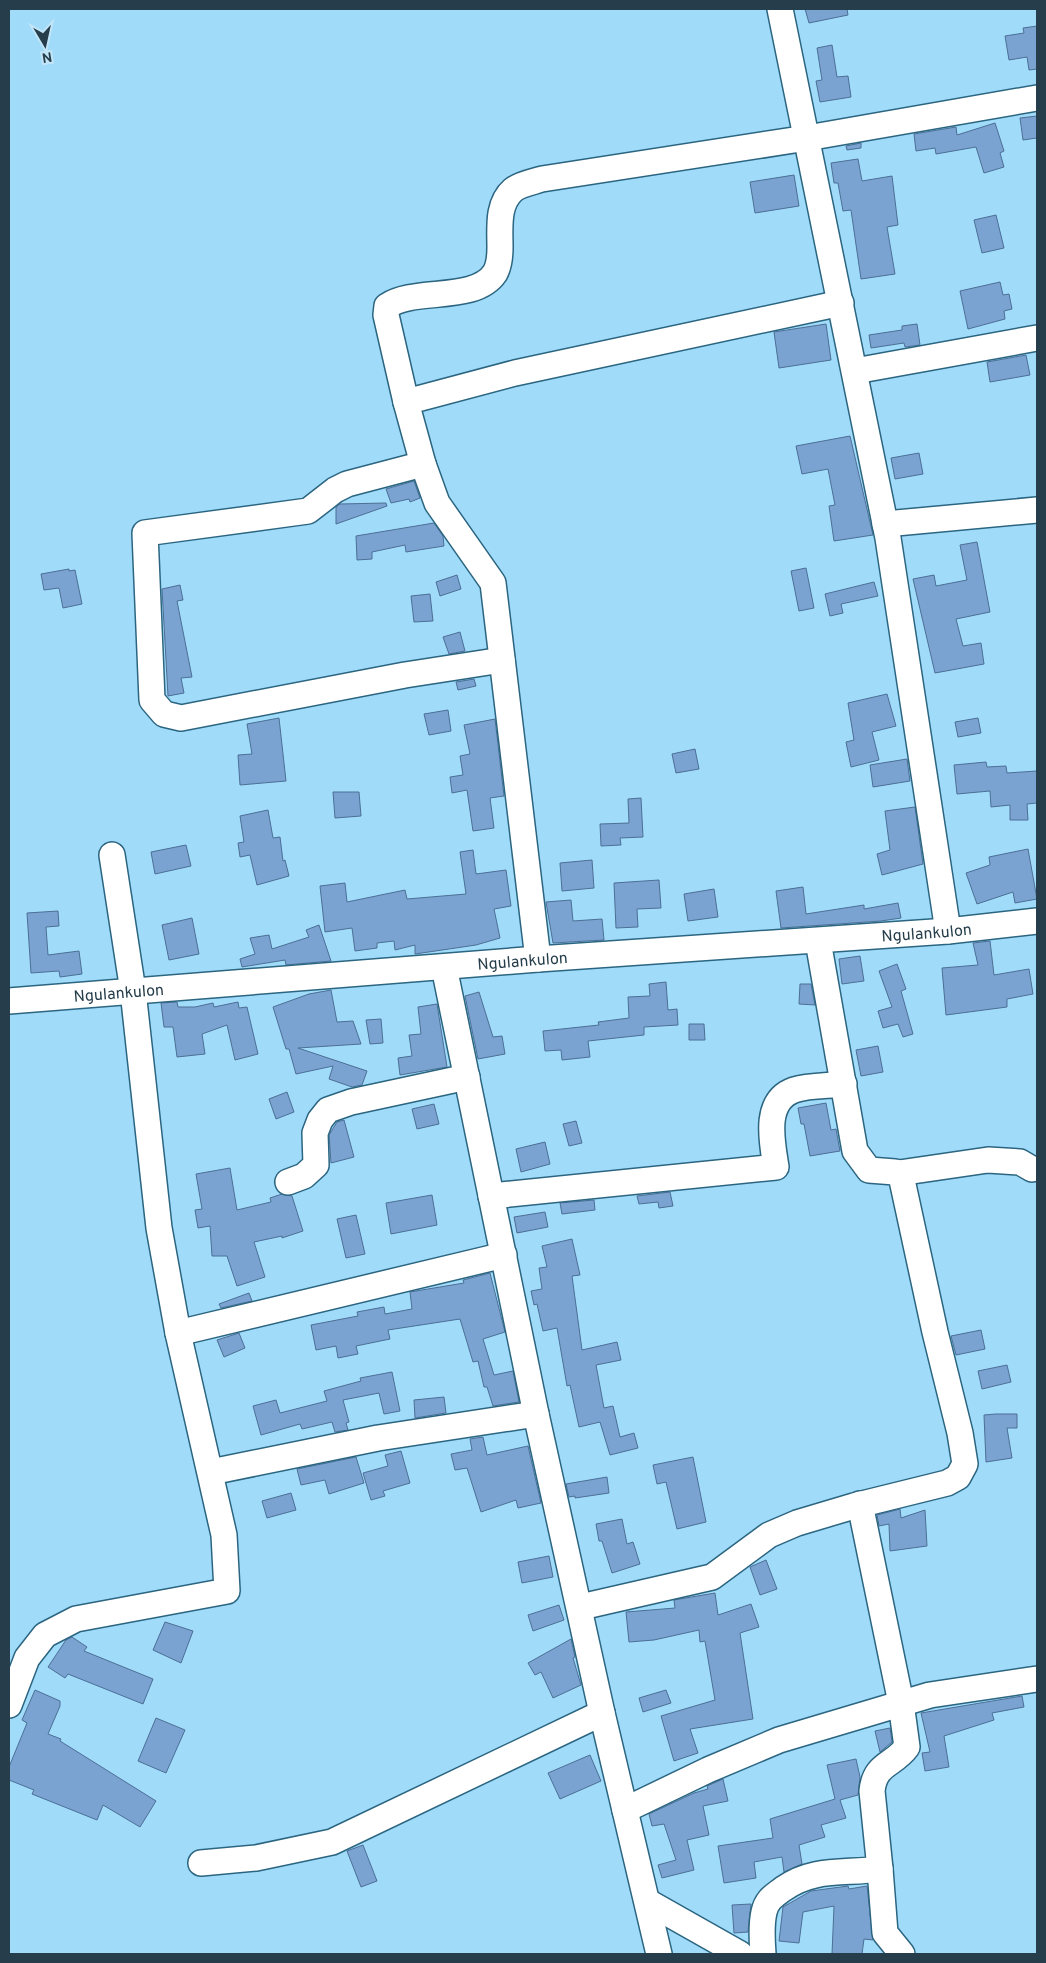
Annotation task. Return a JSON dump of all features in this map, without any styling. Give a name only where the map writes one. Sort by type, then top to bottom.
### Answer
[{"type":"street","points":[[780,9],[885,524],[948,931]]},
{"type":"street","points":[[538,959],[493,583],[437,503],[423,464],[406,402],[387,322],[388,306],[403,299],[466,290],[485,283],[495,273],[497,265],[504,201],[514,189],[542,179],[807,138],[1037,98]]},
{"type":"street","points":[[406,402],[516,373],[841,303]]},
{"type":"street","points":[[855,371],[1037,338]]},
{"type":"street","points":[[423,464],[347,484],[308,511],[145,533],[152,700],[164,714],[181,718],[405,675],[502,660]]},
{"type":"street","points":[[885,524],[1037,510]]},
{"type":"street","points":[[9,1705],[27,1658],[45,1635],[76,1619],[227,1590],[224,1535],[178,1333],[159,1228],[133,991],[112,855]]},
{"type":"street","name":"Ngulankulon","points":[[9,1000],[538,959],[818,941],[948,931],[1037,921]]},
{"type":"street","points":[[818,941],[858,1157],[869,1170],[899,1173],[988,1160],[1020,1162],[1032,1169]]},
{"type":"street","points":[[444,967],[536,1414],[602,1713],[659,1954]]},
{"type":"street","points":[[288,1182],[304,1176],[316,1165],[315,1133],[320,1120],[328,1110],[350,1102],[467,1077]]},
{"type":"street","points":[[491,1196],[776,1167],[772,1138],[774,1108],[781,1098],[793,1090],[844,1084]]},
{"type":"street","points":[[580,1607],[712,1577],[769,1535],[797,1523],[860,1504],[947,1483],[958,1477],[965,1464],[960,1434],[899,1173]]},
{"type":"street","points":[[178,1333],[504,1255]]},
{"type":"street","points":[[211,1472],[378,1438],[536,1414]]},
{"type":"street","points":[[860,1504],[901,1703],[906,1746],[900,1756],[882,1767],[874,1780],[872,1791],[885,1933],[902,1954]]},
{"type":"street","points":[[625,1810],[780,1740],[930,1695],[1037,1679]]},
{"type":"street","points":[[201,1863],[256,1858],[332,1842],[602,1713]]},
{"type":"street","points":[[763,1954],[764,1912],[770,1897],[797,1879],[816,1873],[852,1873],[880,1869]]},
{"type":"street","points":[[648,1902],[740,1954]]},
{"type":"building","points":[[805,9],[847,9],[848,15],[809,23]]},
{"type":"building","points":[[1037,26],[1037,69],[1029,70],[1027,57],[1009,60],[1005,36],[1024,33],[1023,28]]},
{"type":"building","points":[[832,45],[837,77],[848,76],[851,97],[820,102],[816,81],[822,80],[817,48]]},
{"type":"building","points":[[1037,116],[1037,138],[1023,140],[1020,118]]},
{"type":"building","points":[[995,123],[1004,151],[1000,153],[1004,167],[984,173],[976,147],[936,154],[935,148],[916,151],[914,134],[956,127],[957,135]]},
{"type":"building","points":[[861,143],[861,148],[847,150],[846,146]]},
{"type":"building","points":[[858,159],[862,181],[892,176],[898,225],[887,227],[895,274],[861,279],[851,210],[843,211],[838,183],[834,183],[831,163]]},
{"type":"building","points":[[794,175],[799,206],[755,213],[750,182]]},
{"type":"building","points":[[996,215],[1004,248],[982,253],[974,220]]},
{"type":"building","points":[[1000,282],[1003,295],[1009,294],[1012,309],[1004,311],[1005,319],[968,329],[960,291]]},
{"type":"building","points":[[826,324],[831,360],[779,368],[774,332]]},
{"type":"building","points":[[917,324],[920,345],[905,347],[904,343],[871,348],[869,335],[902,330],[902,326]]},
{"type":"building","points":[[1026,355],[1030,375],[990,382],[987,362]]},
{"type":"building","points":[[850,436],[873,535],[834,541],[829,506],[835,505],[828,469],[802,474],[796,446]]},
{"type":"building","points":[[919,453],[923,474],[895,479],[891,458]]},
{"type":"building","points":[[414,481],[420,498],[410,502],[409,499],[391,503],[386,489]]},
{"type":"building","points":[[386,503],[387,506],[336,524],[336,507],[340,504]]},
{"type":"building","points":[[434,523],[443,536],[444,546],[406,552],[405,545],[372,552],[372,559],[357,560],[356,536]]},
{"type":"building","points":[[977,542],[990,612],[956,619],[963,646],[981,643],[984,664],[935,673],[913,579],[934,575],[936,586],[967,580],[960,545]]},
{"type":"building","points":[[806,568],[814,608],[799,611],[791,571]]},
{"type":"building","points":[[69,569],[69,571],[75,570],[82,604],[63,608],[59,588],[44,590],[41,574]]},
{"type":"building","points":[[457,575],[461,589],[440,596],[436,582]]},
{"type":"building","points":[[874,582],[878,596],[841,604],[843,613],[830,616],[825,594]]},
{"type":"building","points":[[180,585],[183,600],[177,601],[192,677],[181,678],[184,693],[168,696],[162,589]]},
{"type":"building","points":[[430,594],[433,621],[414,622],[411,596]]},
{"type":"building","points":[[460,632],[465,651],[449,654],[443,637]]},
{"type":"building","points":[[474,679],[476,686],[458,690],[456,682]]},
{"type":"building","points":[[887,694],[896,726],[872,732],[879,760],[851,767],[846,742],[854,740],[848,703]]},
{"type":"building","points":[[448,710],[451,731],[429,735],[424,714]]},
{"type":"building","points":[[279,718],[286,781],[240,785],[238,755],[252,754],[247,724]]},
{"type":"building","points":[[978,718],[981,733],[958,737],[955,722]]},
{"type":"building","points":[[495,719],[504,796],[490,798],[494,828],[473,831],[467,790],[452,793],[450,777],[463,775],[460,756],[470,754],[464,725]]},
{"type":"building","points":[[695,749],[699,769],[676,773],[672,754]]},
{"type":"building","points":[[907,759],[910,781],[873,787],[870,765]]},
{"type":"building","points":[[986,762],[987,767],[1006,766],[1007,773],[1037,771],[1037,803],[1027,804],[1028,820],[1010,820],[1010,805],[991,807],[990,791],[957,794],[954,765]]},
{"type":"building","points":[[333,792],[359,792],[361,816],[335,818]]},
{"type":"building","points":[[641,798],[643,837],[620,838],[621,845],[601,846],[600,824],[629,823],[628,799]]},
{"type":"building","points":[[915,807],[923,864],[882,875],[877,854],[890,850],[885,811]]},
{"type":"building","points":[[268,810],[273,838],[280,837],[283,861],[285,860],[289,876],[257,885],[250,855],[240,857],[238,843],[244,842],[240,816]]},
{"type":"building","points":[[186,845],[191,866],[155,874],[151,852]]},
{"type":"building","points":[[1028,849],[1037,899],[1015,903],[1013,892],[977,904],[966,873],[990,865],[989,857]]},
{"type":"building","points":[[473,850],[476,874],[506,870],[511,906],[494,909],[500,938],[476,945],[415,954],[415,945],[395,950],[394,941],[377,943],[377,948],[355,951],[352,928],[325,932],[320,886],[345,883],[347,902],[405,890],[407,899],[466,894],[460,852]]},
{"type":"building","points":[[592,860],[594,888],[562,891],[560,863]]},
{"type":"building","points":[[659,880],[661,908],[637,909],[638,927],[616,928],[614,883]]},
{"type":"building","points":[[803,887],[806,914],[864,905],[864,909],[898,903],[901,918],[781,928],[776,891]]},
{"type":"building","points":[[714,889],[718,917],[688,921],[684,894]]},
{"type":"building","points":[[571,900],[573,921],[602,919],[604,940],[553,943],[546,902]]},
{"type":"building","points":[[58,911],[59,926],[46,927],[48,955],[79,951],[82,974],[60,977],[59,971],[31,973],[27,913]]},
{"type":"building","points":[[192,918],[199,954],[169,960],[162,925]]},
{"type":"building","points":[[319,925],[331,961],[286,965],[285,960],[242,967],[240,959],[255,954],[250,938],[269,935],[272,949],[309,937],[306,930]]},
{"type":"building","points":[[990,941],[994,975],[1029,969],[1033,994],[1007,999],[1007,1007],[946,1015],[942,968],[978,965],[973,943]]},
{"type":"building","points":[[860,956],[864,981],[842,984],[839,959]]},
{"type":"building","points":[[897,964],[906,989],[901,991],[913,1034],[903,1037],[898,1024],[883,1028],[878,1011],[892,1007],[879,971]]},
{"type":"building","points":[[666,982],[668,1010],[677,1009],[678,1025],[644,1027],[644,1035],[588,1041],[590,1057],[562,1060],[561,1050],[545,1051],[543,1031],[599,1025],[598,1022],[629,1018],[628,997],[650,996],[649,984]]},
{"type":"building","points":[[800,984],[811,984],[815,1005],[799,1004]]},
{"type":"building","points":[[331,990],[337,1022],[353,1021],[361,1044],[298,1048],[367,1071],[362,1085],[352,1087],[329,1079],[333,1066],[296,1074],[289,1049],[286,1049],[273,1007],[309,994]]},
{"type":"building","points":[[479,992],[493,1037],[502,1036],[505,1054],[478,1059],[465,996]]},
{"type":"building","points":[[177,1002],[178,1007],[195,1007],[213,1003],[214,1007],[238,1002],[239,1008],[247,1007],[258,1054],[235,1060],[227,1025],[202,1034],[205,1054],[177,1057],[173,1027],[164,1027],[161,1003]]},
{"type":"building","points":[[437,1004],[447,1067],[400,1075],[398,1058],[412,1056],[409,1035],[421,1034],[418,1007]]},
{"type":"building","points":[[381,1019],[383,1043],[370,1044],[366,1020]]},
{"type":"building","points":[[689,1024],[704,1024],[705,1040],[689,1040]]},
{"type":"building","points":[[878,1046],[883,1072],[861,1076],[856,1050]]},
{"type":"building","points":[[287,1092],[294,1112],[276,1119],[269,1099]]},
{"type":"building","points":[[826,1103],[831,1130],[836,1129],[840,1151],[810,1156],[804,1124],[801,1124],[798,1108]]},
{"type":"building","points":[[434,1104],[439,1124],[417,1129],[412,1109]]},
{"type":"building","points":[[344,1120],[354,1157],[331,1163],[329,1135],[337,1122]]},
{"type":"building","points":[[576,1121],[582,1143],[569,1146],[563,1124]]},
{"type":"building","points":[[545,1142],[550,1164],[521,1172],[516,1149]]},
{"type":"building","points":[[230,1168],[237,1210],[271,1202],[270,1198],[282,1194],[292,1196],[303,1231],[282,1238],[282,1236],[254,1242],[265,1277],[237,1286],[227,1256],[212,1256],[210,1226],[198,1228],[195,1210],[202,1209],[196,1174]]},
{"type":"building","points":[[670,1192],[673,1206],[659,1208],[658,1202],[639,1204],[637,1196]]},
{"type":"building","points":[[432,1195],[437,1225],[391,1234],[386,1203]]},
{"type":"building","points":[[594,1200],[595,1210],[562,1214],[560,1203]]},
{"type":"building","points":[[545,1212],[548,1227],[517,1233],[514,1217]]},
{"type":"building","points":[[356,1215],[365,1254],[346,1258],[337,1219]]},
{"type":"building","points":[[572,1239],[580,1275],[572,1276],[582,1350],[617,1342],[621,1360],[596,1365],[604,1408],[613,1406],[620,1437],[634,1433],[638,1448],[610,1455],[600,1422],[579,1427],[570,1385],[567,1386],[557,1328],[543,1331],[537,1304],[534,1305],[531,1291],[542,1289],[539,1268],[547,1267],[542,1246]]},
{"type":"building","points":[[490,1273],[505,1332],[483,1339],[494,1375],[513,1371],[519,1402],[493,1406],[487,1387],[484,1387],[478,1361],[473,1362],[460,1319],[388,1330],[390,1339],[356,1346],[358,1354],[338,1358],[336,1346],[316,1350],[311,1325],[358,1316],[357,1312],[384,1307],[385,1314],[412,1309],[410,1292],[464,1283],[463,1280]]},
{"type":"building","points":[[249,1293],[252,1301],[221,1308],[219,1304]]},
{"type":"building","points":[[981,1330],[985,1349],[956,1355],[951,1336]]},
{"type":"building","points":[[239,1333],[245,1348],[224,1357],[217,1340]]},
{"type":"building","points":[[1007,1365],[1011,1382],[982,1389],[978,1371]]},
{"type":"building","points":[[392,1372],[400,1411],[384,1414],[379,1393],[343,1400],[349,1422],[346,1423],[348,1430],[335,1432],[332,1422],[302,1429],[300,1424],[261,1435],[253,1406],[276,1400],[280,1413],[327,1401],[324,1391],[361,1381],[360,1378]]},
{"type":"building","points":[[444,1397],[446,1413],[415,1418],[414,1400]]},
{"type":"building","points":[[1017,1414],[1017,1428],[1007,1428],[1012,1458],[986,1462],[984,1415]]},
{"type":"building","points":[[483,1437],[487,1455],[528,1446],[541,1503],[518,1508],[516,1500],[481,1512],[467,1468],[455,1470],[451,1454],[472,1450],[470,1439]]},
{"type":"building","points":[[401,1451],[410,1483],[383,1491],[385,1496],[371,1500],[363,1473],[388,1466],[385,1455]]},
{"type":"building","points":[[356,1457],[364,1483],[329,1494],[325,1480],[301,1485],[297,1469]]},
{"type":"building","points":[[693,1457],[706,1522],[677,1529],[666,1482],[657,1484],[653,1465]]},
{"type":"building","points":[[607,1477],[609,1493],[575,1498],[575,1496],[569,1497],[566,1484]]},
{"type":"building","points":[[291,1493],[296,1510],[267,1518],[262,1501]]},
{"type":"building","points":[[900,1509],[901,1518],[925,1510],[927,1546],[890,1551],[889,1524],[879,1526],[877,1515]]},
{"type":"building","points":[[622,1519],[627,1544],[633,1542],[640,1564],[612,1573],[602,1541],[599,1541],[596,1524]]},
{"type":"building","points":[[549,1556],[553,1577],[522,1583],[518,1562]]},
{"type":"building","points":[[766,1560],[777,1589],[760,1595],[750,1567]]},
{"type":"building","points":[[715,1593],[718,1615],[751,1604],[759,1627],[740,1633],[753,1719],[690,1729],[698,1753],[674,1761],[661,1716],[715,1700],[705,1641],[700,1642],[699,1630],[654,1640],[629,1642],[626,1612],[675,1608],[674,1600]]},
{"type":"building","points":[[559,1605],[564,1620],[533,1631],[528,1615]]},
{"type":"building","points":[[165,1622],[193,1631],[181,1663],[153,1650]]},
{"type":"building","points":[[72,1637],[87,1647],[84,1651],[153,1679],[143,1704],[68,1674],[65,1678],[48,1667],[66,1640]]},
{"type":"building","points":[[571,1639],[575,1657],[573,1658],[581,1685],[553,1698],[541,1672],[535,1675],[528,1663]]},
{"type":"building","points":[[35,1690],[60,1701],[60,1706],[48,1734],[61,1739],[60,1741],[156,1801],[140,1827],[103,1805],[97,1820],[32,1794],[34,1790],[9,1780],[9,1767],[27,1723],[22,1720]]},
{"type":"building","points":[[666,1690],[671,1703],[643,1712],[639,1698]]},
{"type":"building","points":[[1022,1696],[1024,1707],[992,1713],[994,1720],[944,1736],[949,1767],[925,1771],[922,1753],[930,1752],[921,1713]]},
{"type":"building","points":[[156,1718],[185,1730],[166,1773],[138,1761]]},
{"type":"building","points":[[890,1728],[892,1742],[880,1752],[875,1731]]},
{"type":"building","points":[[590,1755],[601,1781],[560,1799],[548,1773]]},
{"type":"building","points":[[856,1759],[860,1777],[858,1795],[840,1800],[846,1818],[821,1825],[825,1837],[799,1845],[802,1864],[784,1872],[782,1857],[754,1862],[756,1878],[724,1883],[718,1846],[773,1838],[770,1819],[835,1799],[827,1765]]},
{"type":"building","points":[[723,1779],[728,1801],[703,1806],[709,1835],[687,1840],[694,1870],[662,1878],[658,1865],[676,1860],[664,1824],[652,1826],[649,1814],[694,1793],[708,1789],[707,1786]]},
{"type":"building","points":[[363,1845],[377,1881],[361,1887],[347,1851]]},
{"type":"building","points":[[848,1886],[849,1889],[867,1886],[873,1940],[864,1939],[862,1954],[832,1954],[834,1906],[803,1912],[799,1943],[779,1941],[783,1907],[811,1891]]},
{"type":"building","points":[[751,1904],[748,1932],[734,1933],[732,1905]]}]
